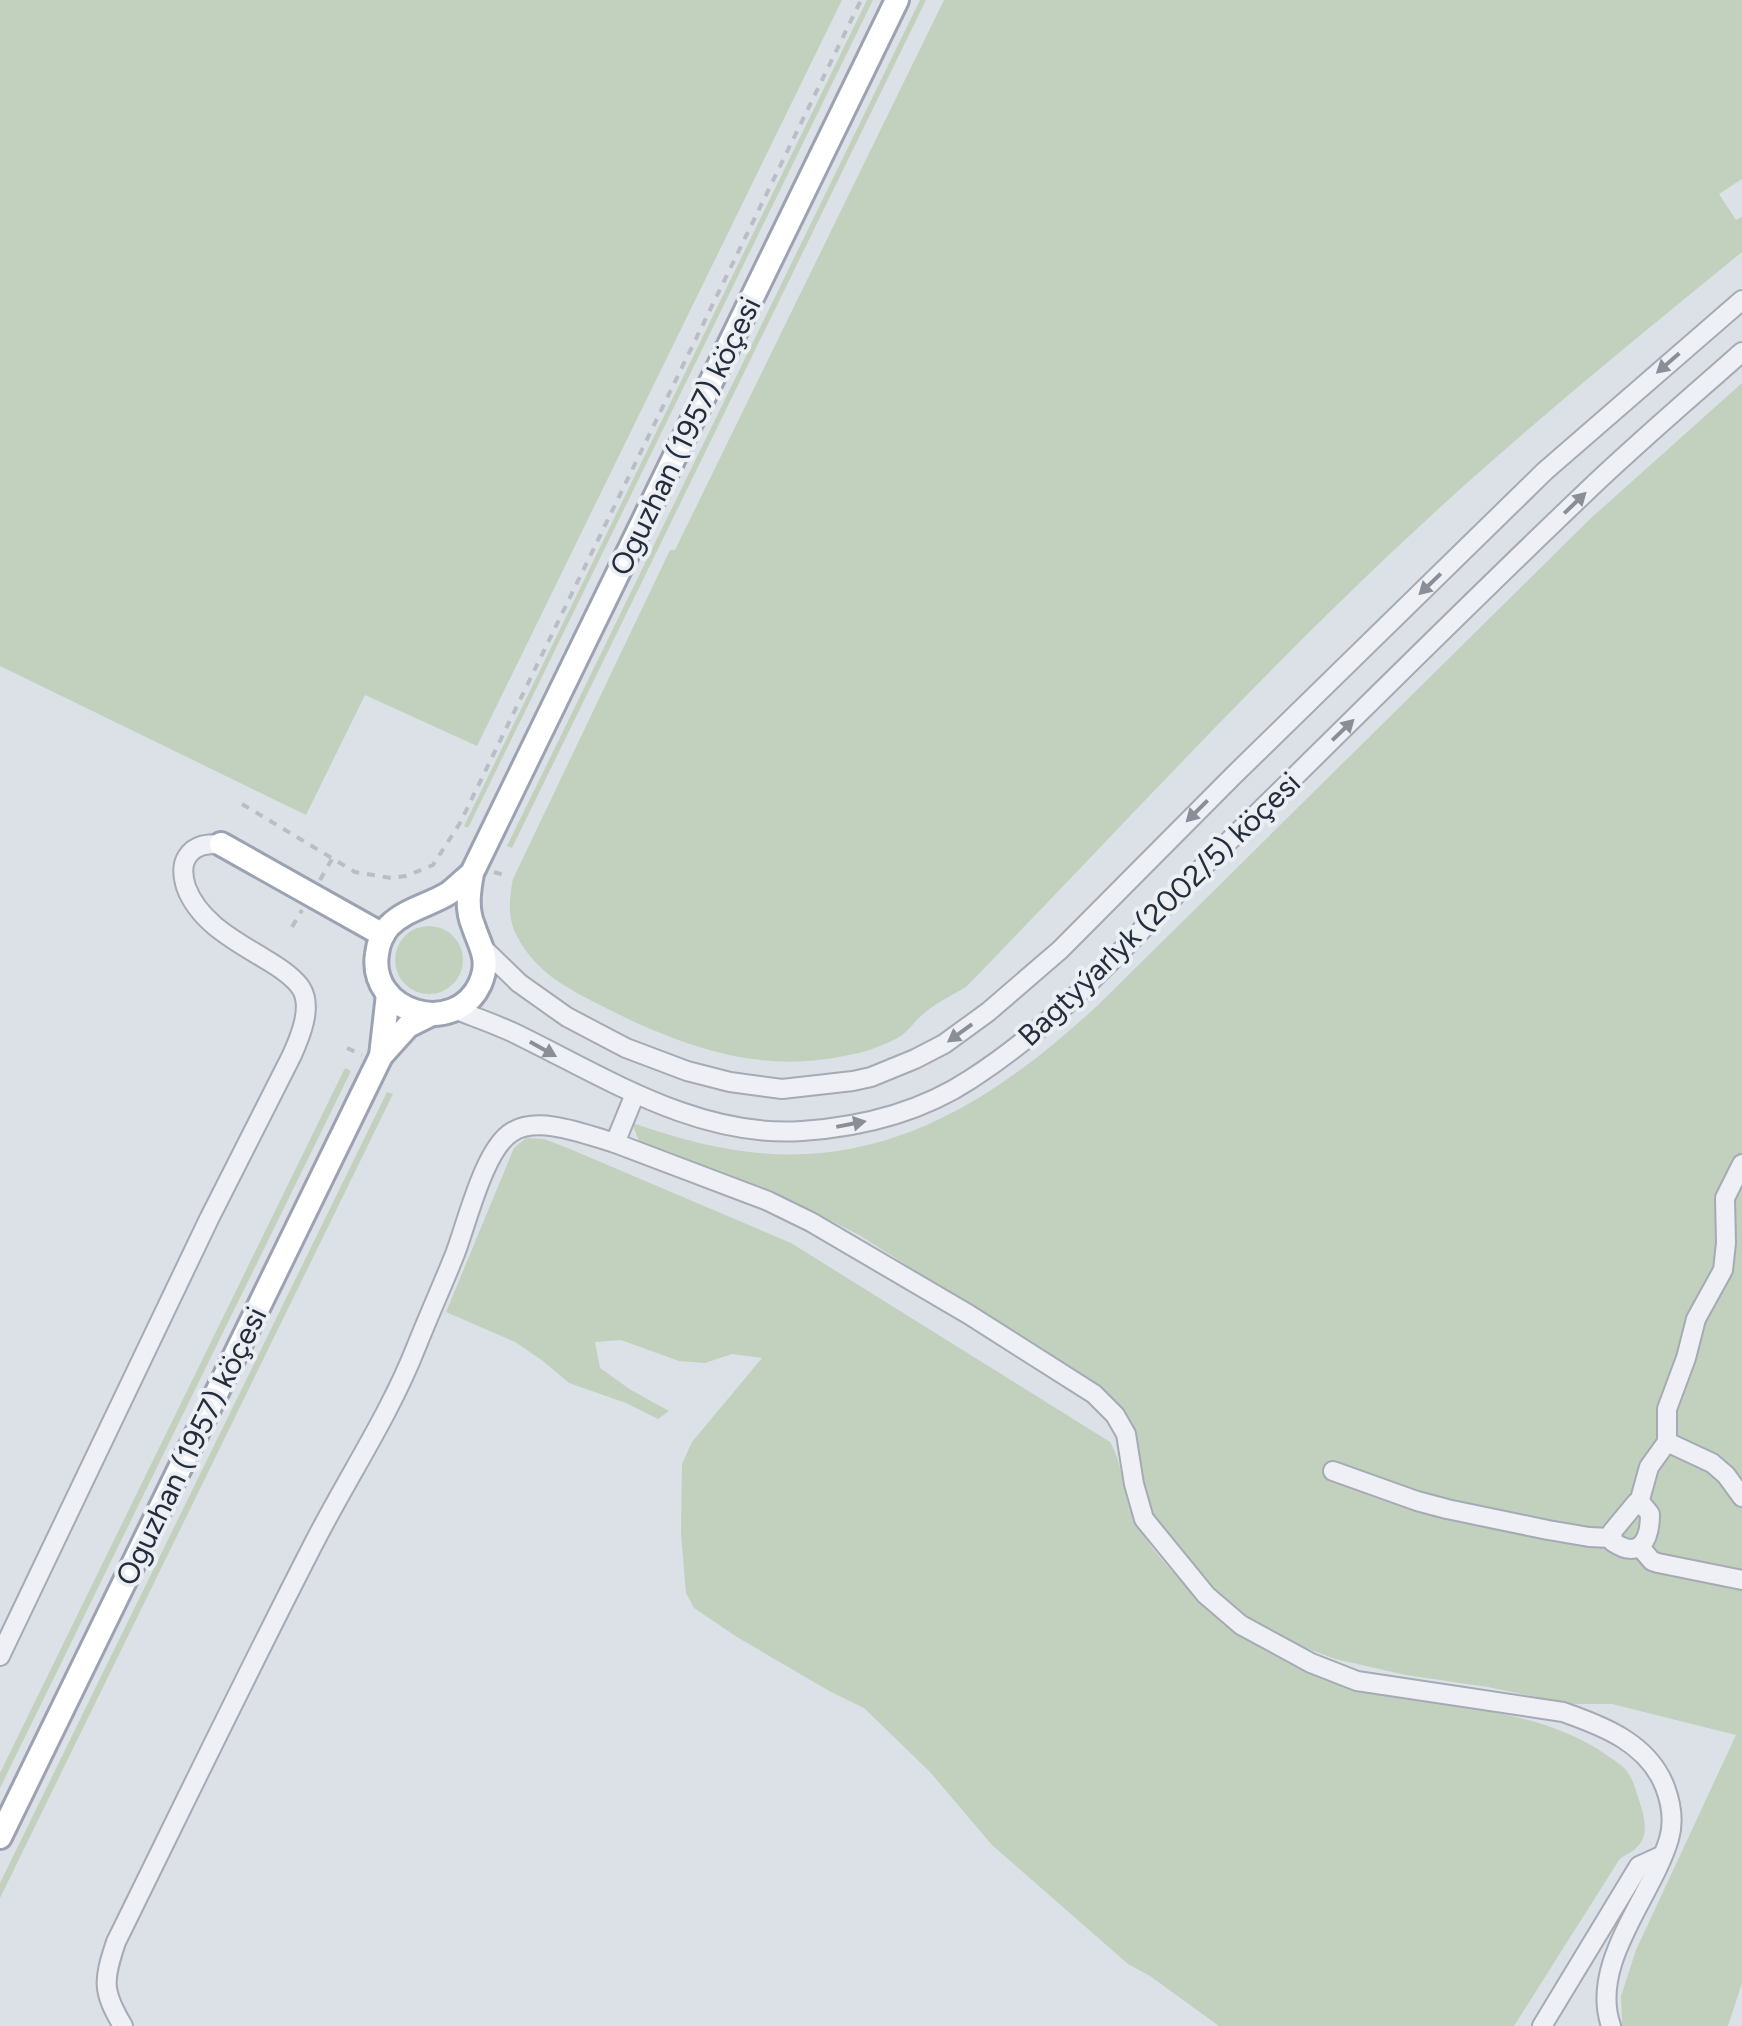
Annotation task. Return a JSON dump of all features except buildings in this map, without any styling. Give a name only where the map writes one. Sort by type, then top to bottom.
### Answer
[{"type":"main road","name":"Oguzhan (1957) köçesi","points":[[484,949],[468,904],[472,872],[897,0]]},
{"type":"main road","points":[[222,844],[383,935]]},
{"type":"main road","name":"Oguzhan (1957) köçesi","points":[[381,1056],[388,994],[376,961],[383,935],[407,912],[451,892],[472,872]]},
{"type":"main road","points":[[418,908],[442,908],[473,927]]},
{"type":"main road","points":[[454,1010],[480,984],[484,949]]},
{"type":"main road","points":[[388,994],[407,1010],[430,1015]]},
{"type":"main road","name":"Oguzhan (1957) köçesi","points":[[0,1837],[381,1056],[408,1026],[430,1015],[454,1010]]},
{"type":"street","name":"Bagtyýarlyk (2002/5) köçesi","points":[[484,949],[519,984],[567,1016],[626,1048],[702,1075],[782,1088],[823,1086],[871,1077],[916,1059],[977,1020],[1060,950],[1234,774],[1545,472],[1742,300]]},
{"type":"street","name":"Bagtyýarlyk (2002/5) köçesi","points":[[454,1010],[513,1032],[635,1094],[715,1122],[770,1131],[800,1131],[907,1111],[950,1092],[1021,1045],[1093,979],[1174,894],[1584,494],[1742,352]]},
{"type":"street","points":[[0,1656],[302,1030],[302,990],[280,969],[216,927],[195,907],[189,894],[184,882],[186,858],[197,847],[222,844]]},
{"type":"street","points":[[615,1142],[635,1094]]},
{"type":"street","points":[[123,2026],[107,1997],[108,1965],[116,1942],[316,1538],[393,1398],[490,1160],[514,1130],[534,1125],[561,1127],[615,1142],[811,1222],[1094,1394],[1126,1434],[1144,1519],[1206,1595],[1241,1625],[1311,1663],[1357,1681],[1563,1712],[1621,1737],[1649,1759],[1661,1777],[1672,1818],[1669,1838],[1618,1948],[1608,1982],[1607,2014],[1611,2026]]},
{"type":"street","points":[[1639,1503],[1647,1508],[1650,1522],[1645,1540],[1634,1550],[1626,1549],[1613,1542],[1612,1532],[1639,1503],[1650,1467],[1668,1442],[1667,1408],[1700,1310],[1722,1270],[1725,1198],[1742,1164]]},
{"type":"street","points":[[1668,1442],[1712,1462],[1742,1497]]},
{"type":"street","points":[[1333,1471],[1447,1508],[1548,1530],[1611,1538]]},
{"type":"street","points":[[1640,1546],[1658,1563],[1742,1580]]},
{"type":"street","points":[[1542,2026],[1639,1866],[1661,1856]]},
{"type":"path","points":[[242,804],[355,872],[406,876],[433,865],[440,856],[469,805],[861,0]]},
{"type":"green space","points":[[0,0],[842,0],[477,746],[365,695],[306,815],[0,666]]},
{"type":"green space","points":[[867,0],[873,0],[468,828],[464,826]]},
{"type":"green space","points":[[920,0],[926,0],[512,848],[507,846]]},
{"type":"green space","points":[[944,0],[1742,0],[1742,179],[1719,194],[1736,220],[1742,217],[1742,252],[1510,445],[1374,569],[1255,686],[966,987],[931,1008],[902,1035],[870,1050],[790,1062],[736,1056],[682,1041],[631,1020],[556,980],[535,962],[514,931],[510,909],[513,879],[670,550],[675,550]]},
{"type":"green space","points":[[1742,383],[1742,1983],[1728,2026],[1622,2026],[1621,1996],[1636,1950],[1736,1735],[1612,1704],[1569,1704],[1406,1675],[1335,1659],[1293,1643],[1244,1614],[1213,1587],[1157,1522],[1148,1502],[1131,1429],[1122,1409],[1097,1385],[859,1235],[776,1193],[647,1147],[639,1141],[632,1123],[735,1150],[789,1155],[839,1151],[887,1140],[933,1122],[1018,1072],[1097,1006],[1590,519]]},
{"type":"green space","points":[[429,926],[442,928],[453,936],[461,947],[461,973],[453,984],[442,992],[429,994],[416,992],[405,984],[397,973],[395,960],[397,947],[405,936],[416,928]]},
{"type":"green space","points":[[345,1068],[351,1071],[0,1788],[0,1773]]},
{"type":"green space","points":[[387,1092],[393,1094],[0,1898],[0,1883]]},
{"type":"green space","points":[[526,1138],[544,1139],[570,1149],[791,1243],[1110,1442],[1132,1514],[1155,1551],[1208,1606],[1284,1661],[1353,1689],[1518,1717],[1580,1739],[1622,1766],[1632,1779],[1640,1803],[1644,1836],[1635,1849],[1619,1860],[1514,2026],[1219,2026],[1128,1964],[992,1845],[930,1772],[864,1708],[737,1637],[694,1608],[686,1593],[681,1533],[682,1464],[692,1442],[762,1358],[732,1354],[705,1363],[679,1361],[621,1340],[595,1342],[600,1368],[669,1411],[658,1419],[569,1383],[515,1342],[446,1312],[514,1148]]}]
